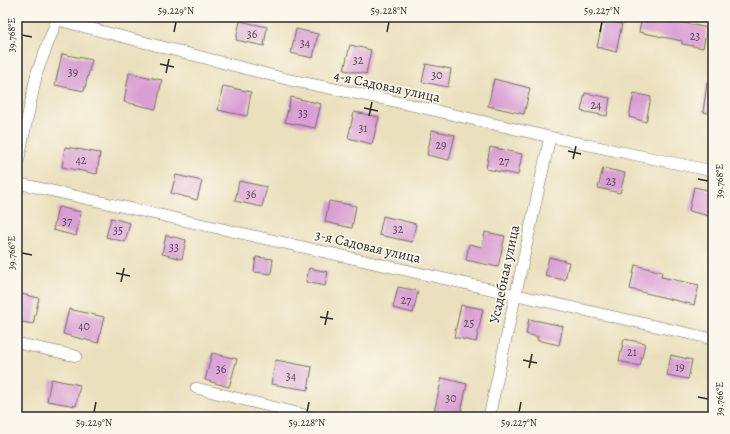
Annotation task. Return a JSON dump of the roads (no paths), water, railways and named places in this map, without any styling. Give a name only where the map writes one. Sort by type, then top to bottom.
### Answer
[{"type":"street","name":"4-я Садовая улица","points":[[58,18],[290,80],[389,100],[550,137],[713,171]]},
{"type":"street","points":[[17,166],[37,72],[58,18]]},
{"type":"street","name":"Усадебная улица","points":[[489,417],[550,137]]},
{"type":"street","name":"3-я Садовая улица","points":[[17,183],[713,339]]},
{"type":"street","points":[[17,342],[76,356]]},
{"type":"street","points":[[196,388],[313,417]]}]
